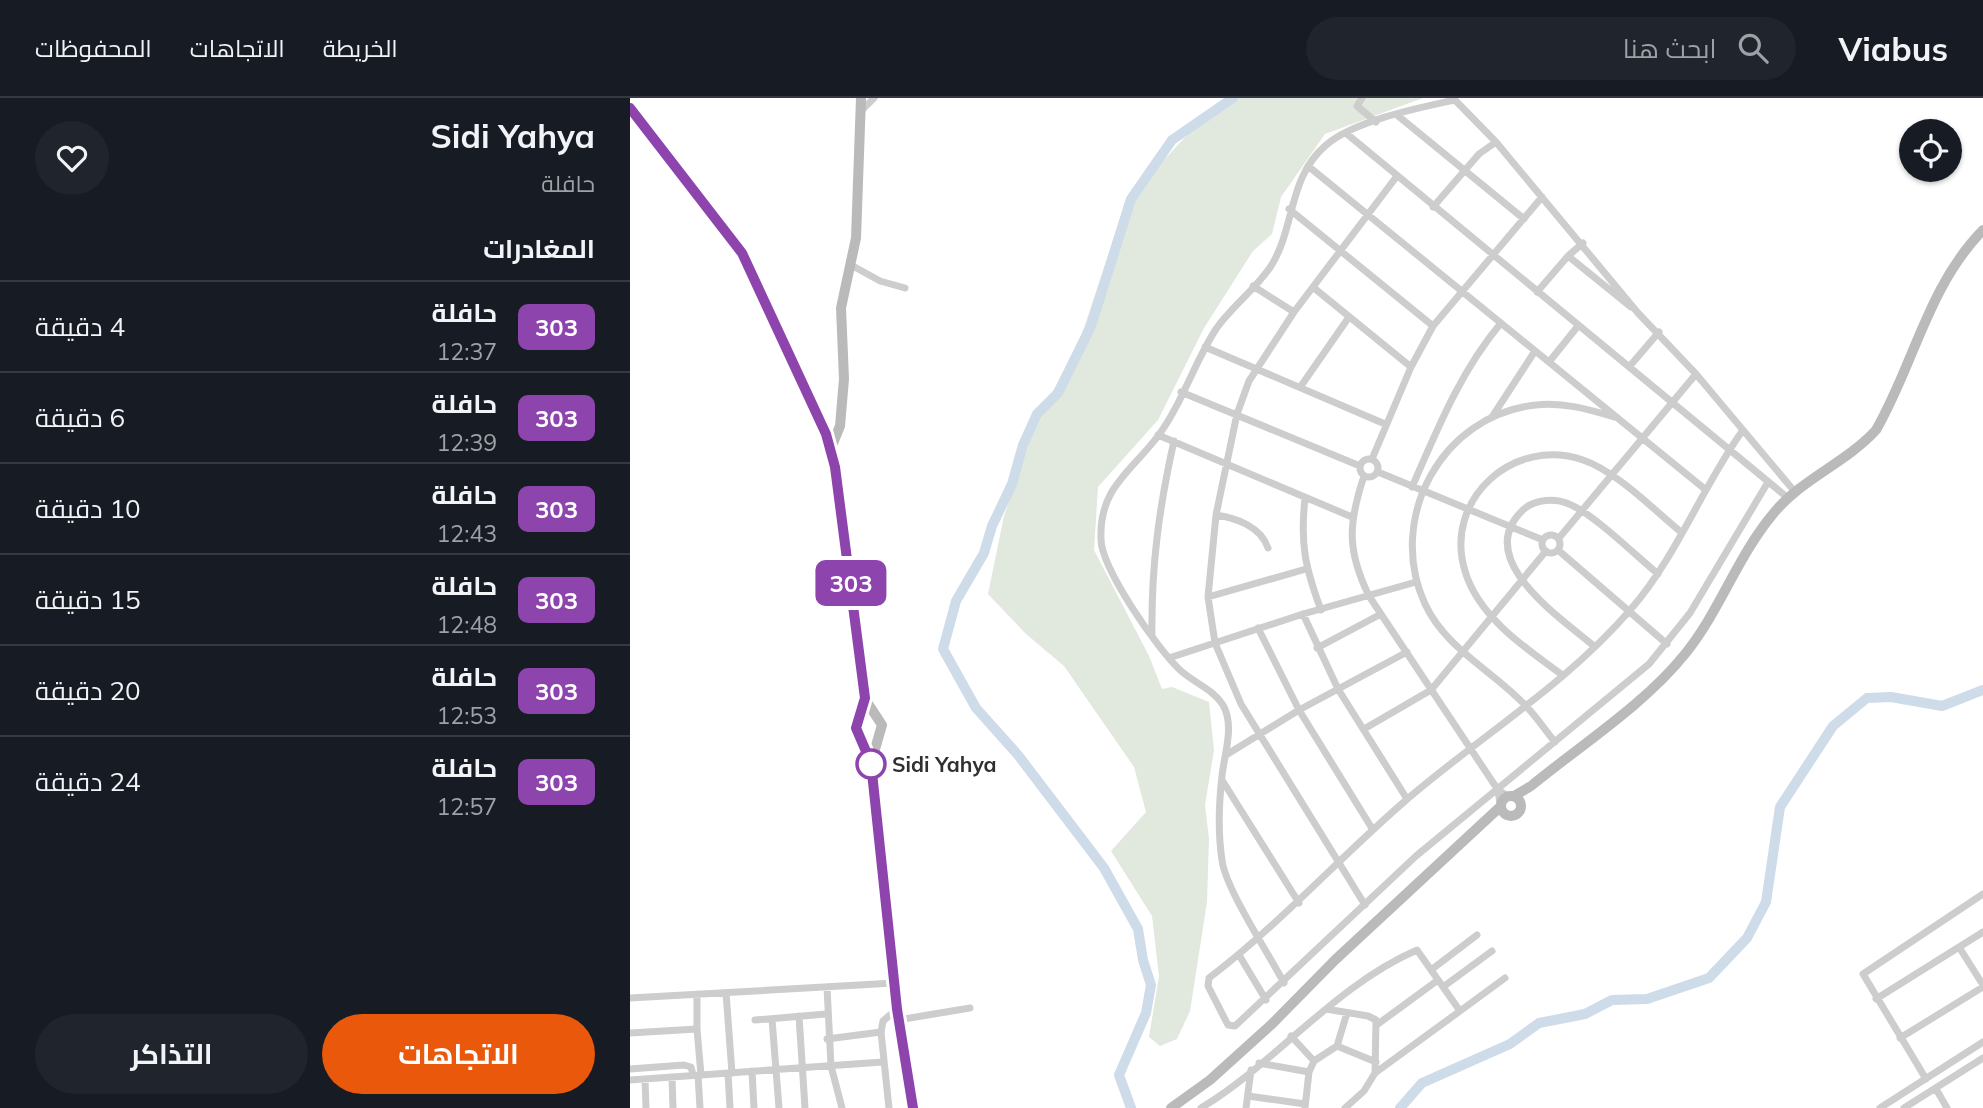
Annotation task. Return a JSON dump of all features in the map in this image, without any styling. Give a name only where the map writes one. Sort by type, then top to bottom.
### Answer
[{"type":"street","points":[[831,448],[839,426],[844,379],[840,317],[856,238],[861,98]]},
{"type":"street","points":[[862,110],[874,98]]},
{"type":"street","points":[[1362,98],[1357,106],[1376,122]]},
{"type":"street","points":[[1284,983],[1229,883],[1222,863],[1222,779],[1227,727],[1223,706],[1169,658],[1152,637],[1107,566],[1101,539],[1109,493],[1158,435],[1205,346],[1276,256],[1289,209],[1308,166],[1324,146],[1376,122],[1454,99],[1496,142],[1583,243],[1638,313]]},
{"type":"street","points":[[630,108],[742,253],[831,448],[865,698],[873,715],[880,721],[881,734],[871,763]]},
{"type":"street","points":[[1397,115],[1524,219]]},
{"type":"street","points":[[1347,134],[1768,482],[1791,495]]},
{"type":"street","points":[[1433,207],[1464,170],[1496,142]]},
{"type":"street","points":[[1308,166],[1369,212],[1535,352],[1706,490]]},
{"type":"street","points":[[1365,905],[1258,735],[1224,669],[1215,643],[1208,597],[1216,515],[1237,414],[1257,366],[1339,250],[1396,176]]},
{"type":"street","points":[[1372,459],[1410,368],[1433,326],[1542,197]]},
{"type":"street","points":[[1289,209],[1433,326]]},
{"type":"street","points":[[1742,430],[1658,574],[1629,611],[1562,674],[1407,799],[1299,903],[1208,981],[1228,1025],[1235,1026],[1266,1000],[1416,856],[1531,786],[1671,671],[1714,611],[1751,545],[1791,495],[1864,444],[1876,430],[1941,287],[1959,256],[1983,230]]},
{"type":"street","points":[[1537,292],[1583,243]]},
{"type":"street","points":[[1568,256],[1659,332],[1742,430],[1791,495]]},
{"type":"street","points":[[852,265],[880,281],[905,288]]},
{"type":"street","points":[[1253,286],[1294,312]]},
{"type":"street","points":[[1314,288],[1410,368]]},
{"type":"street","points":[[1301,386],[1349,317]]},
{"type":"street","points":[[1412,487],[1455,387],[1475,355],[1501,323]]},
{"type":"street","points":[[1549,362],[1578,326]]},
{"type":"street","points":[[1629,367],[1659,332]]},
{"type":"street","points":[[1205,346],[1257,366],[1385,424]]},
{"type":"street","points":[[1492,417],[1535,352]]},
{"type":"street","points":[[1558,550],[1559,538],[1696,374]]},
{"type":"street","points":[[1181,392],[1360,466],[1364,476],[1352,517],[1352,551],[1357,571],[1369,596],[1507,802]]},
{"type":"street","points":[[1555,742],[1525,705],[1462,651],[1434,620],[1416,582],[1413,530],[1421,491],[1446,451],[1466,433],[1492,417],[1516,409],[1546,405],[1586,408],[1614,417]]},
{"type":"street","points":[[1158,435],[1352,517]]},
{"type":"street","points":[[1152,637],[1151,575],[1174,441]]},
{"type":"street","points":[[1562,674],[1492,616],[1465,572],[1461,544],[1468,510],[1478,490],[1491,476],[1513,461],[1536,455],[1571,456],[1586,461],[1611,476],[1681,532]]},
{"type":"street","points":[[1360,466],[1366,459],[1372,459],[1377,463],[1378,472]]},
{"type":"street","points":[[1378,472],[1543,540]]},
{"type":"street","points":[[1364,476],[1371,477],[1378,472]]},
{"type":"street","points":[[1171,1108],[1183,1104],[1272,1024],[1395,903],[1507,802],[1555,742],[1636,677],[1667,644],[1690,612],[1768,482]]},
{"type":"street","points":[[1305,498],[1301,536],[1306,569],[1321,610]]},
{"type":"street","points":[[1594,646],[1522,582],[1509,557],[1511,528],[1525,508],[1537,502],[1560,502],[1582,511],[1658,574]]},
{"type":"street","points":[[1216,515],[1243,523],[1261,533],[1268,548]]},
{"type":"street","points":[[1543,540],[1550,534],[1559,538]]},
{"type":"street","points":[[1543,540],[1546,551]]},
{"type":"street","points":[[1364,729],[1431,690],[1546,551],[1558,550],[1667,644]]},
{"type":"street","points":[[1208,597],[1306,569]]},
{"type":"street","points":[[1169,658],[1303,614],[1416,582]]},
{"type":"street","points":[[1303,614],[1338,690],[1407,799]]},
{"type":"street","points":[[1317,648],[1381,614]]},
{"type":"street","points":[[1258,628],[1278,674],[1373,830]]},
{"type":"street","points":[[1226,755],[1299,710],[1407,652]]},
{"type":"street","points":[[865,698],[856,728],[871,763],[894,983],[913,1108]]},
{"type":"street","points":[[861,717],[873,715]]},
{"type":"street","points":[[861,738],[870,741],[881,734]]},
{"type":"street","points":[[1222,779],[1299,903]]},
{"type":"street","points":[[1926,1079],[1864,980],[1866,969],[1983,894]]},
{"type":"street","points":[[1876,999],[1983,932]]},
{"type":"street","points":[[1431,970],[1477,935]]},
{"type":"street","points":[[1900,1038],[1983,986],[1959,947]]},
{"type":"street","points":[[1201,1108],[1326,1009],[1384,968],[1418,950],[1460,1011]]},
{"type":"street","points":[[1443,987],[1492,951]]},
{"type":"street","points":[[1240,955],[1266,1000]]},
{"type":"street","points":[[1345,1108],[1364,1091],[1375,1073],[1505,978]]},
{"type":"street","points":[[1378,1024],[1438,980]]},
{"type":"street","points":[[630,999],[894,983]]},
{"type":"street","points":[[827,987],[827,1039],[842,1108]]},
{"type":"street","points":[[726,993],[730,1108]]},
{"type":"street","points":[[697,995],[697,1075],[700,1108]]},
{"type":"street","points":[[889,1108],[883,1062],[883,1021],[898,1014],[970,1008]]},
{"type":"street","points":[[1326,1009],[1368,1016],[1378,1024]]},
{"type":"street","points":[[1248,1096],[1305,1106],[1309,1072],[1314,1061],[1337,1046],[1347,1013]]},
{"type":"street","points":[[755,1020],[826,1014]]},
{"type":"street","points":[[799,1016],[800,1068],[805,1108]]},
{"type":"street","points":[[772,1019],[779,1108]]},
{"type":"street","points":[[1375,1073],[1378,1024]]},
{"type":"street","points":[[630,1032],[696,1029]]},
{"type":"street","points":[[827,1039],[881,1032]]},
{"type":"street","points":[[1291,1036],[1314,1061]]},
{"type":"street","points":[[1880,1108],[1983,1042]]},
{"type":"street","points":[[1337,1046],[1376,1062]]},
{"type":"street","points":[[1904,1108],[1983,1058]]},
{"type":"street","points":[[630,1080],[883,1062]]},
{"type":"street","points":[[1259,1063],[1309,1072]]},
{"type":"street","points":[[630,1069],[684,1065],[691,1067],[697,1075]]},
{"type":"street","points":[[1246,1108],[1251,1070]]},
{"type":"street","points":[[752,1071],[754,1108]]},
{"type":"street","points":[[671,1077],[673,1108]]},
{"type":"street","points":[[645,1079],[646,1108]]},
{"type":"street","points":[[1936,1089],[1947,1108]]},
{"type":"street","points":[[1161,1108],[1183,1104]]},
{"type":"shaded area","points":[[1236,98],[1423,98],[1325,134],[1281,197],[1272,234],[1253,251],[1204,328],[1158,420],[1098,487],[1094,550],[1149,656],[1162,689],[1172,687],[1209,702],[1214,750],[1205,805],[1209,839],[1207,902],[1190,1011],[1177,1039],[1160,1046],[1149,1037],[1159,976],[1152,916],[1111,851],[1146,812],[1134,767],[1064,666],[1026,634],[988,594],[1004,516],[1037,420],[1078,346],[1126,201],[1188,134]]},
{"type":"waterway","points":[[1131,1108],[1119,1075],[1146,1013],[1151,985],[1143,960],[1138,929],[1104,868],[1018,755],[976,708],[943,649],[956,601],[984,553],[992,526],[1012,484],[1023,445],[1037,414],[1058,393],[1091,326],[1131,199],[1172,140],[1233,98]]},
{"type":"waterway","points":[[1400,1108],[1422,1083],[1510,1044],[1539,1023],[1585,1014],[1612,1000],[1647,999],[1709,978],[1747,938],[1766,902],[1780,807],[1833,726],[1867,698],[1891,697],[1942,706],[1983,690]]},
{"type":"bus line","name":"303","points":[[630,108],[742,253],[831,448],[865,698],[856,732],[871,763],[897,1009],[913,1108]]},
{"type":"place","name":"Sidi Yahya","points":[[871,764]]}]
